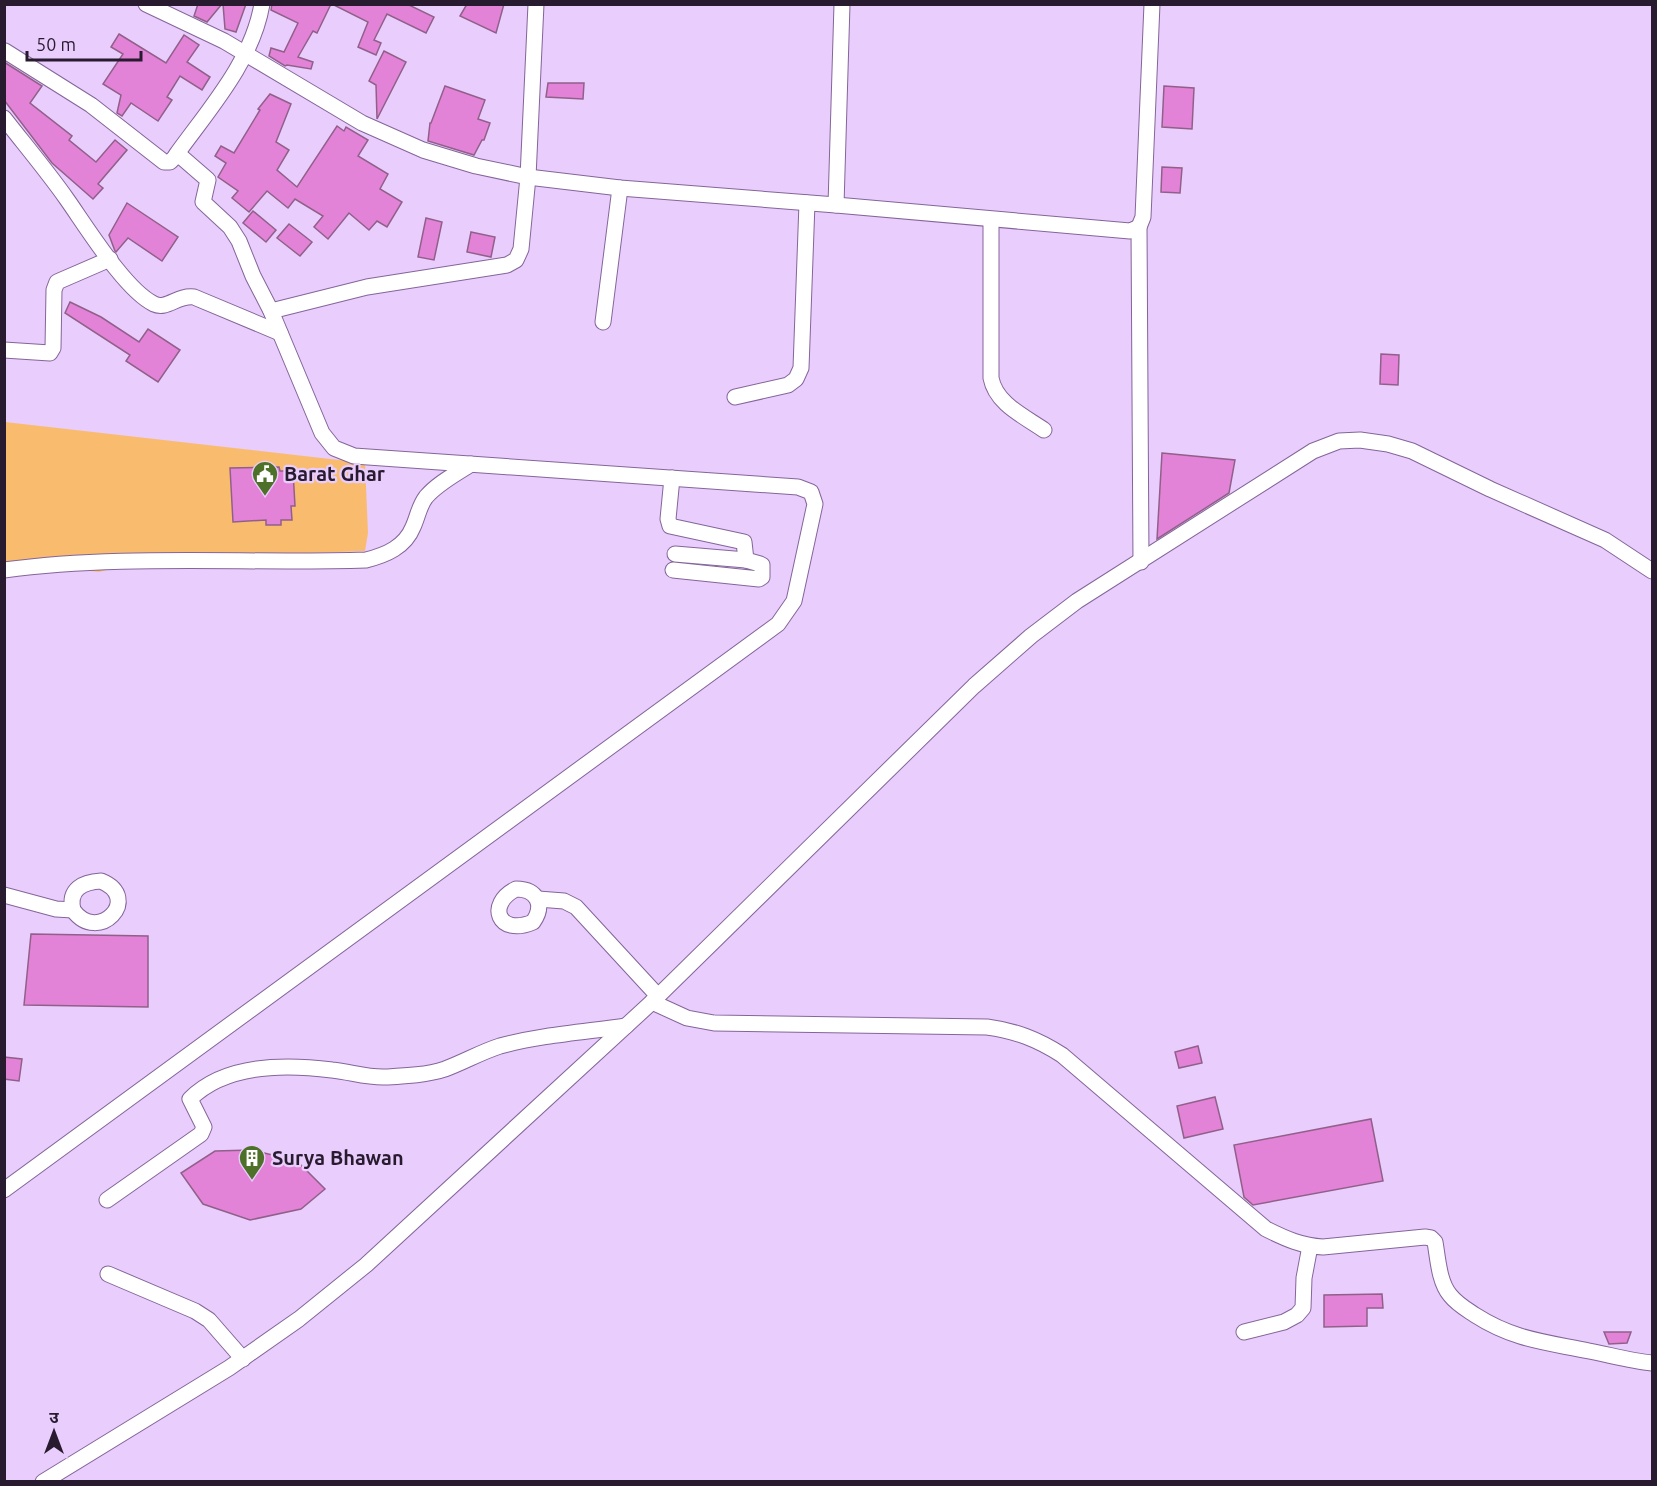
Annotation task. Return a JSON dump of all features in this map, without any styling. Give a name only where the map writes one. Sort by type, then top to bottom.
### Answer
[{"type":"street","points":[[146,4],[225,41],[342,113],[391,137],[447,158],[528,177],[620,188],[1130,231],[1138,226],[1143,217],[1152,4]]},
{"type":"street","points":[[5,51],[91,105],[164,162],[170,162],[245,55],[258,23],[262,4]]},
{"type":"street","points":[[271,311],[367,287],[507,265],[516,260],[521,249],[528,177],[536,4]]},
{"type":"street","points":[[836,205],[842,4]]},
{"type":"street","points":[[4,118],[110,258],[139,292],[155,304],[168,304],[184,296],[194,297],[280,333]]},
{"type":"street","points":[[4,1190],[778,624],[794,601],[814,504],[811,492],[798,487],[354,456],[334,448],[322,434],[271,311],[234,233],[203,202],[208,180],[181,156],[176,155]]},
{"type":"street","points":[[603,322],[620,188]]},
{"type":"street","points":[[735,397],[788,385],[796,379],[801,368],[807,203]]},
{"type":"street","points":[[992,220],[991,378],[993,390],[1001,400],[1044,430]]},
{"type":"street","points":[[1138,226],[1141,562]]},
{"type":"street","points":[[4,350],[50,353],[53,348],[54,290],[57,282],[110,258]]},
{"type":"street","points":[[43,1482],[243,1359],[299,1319],[366,1265],[655,999],[974,686],[1031,636],[1077,601],[1313,451],[1339,441],[1360,440],[1388,444],[1412,451],[1490,489],[1605,540],[1653,571]]},
{"type":"street","points":[[4,570],[37,566],[155,561],[366,560],[398,548],[413,528],[420,506],[427,496],[471,464]]},
{"type":"street","points":[[672,478],[668,519],[670,526],[744,542],[746,560]]},
{"type":"street","points":[[673,570],[728,577],[761,578],[762,565],[746,560],[675,554]]},
{"type":"street","points":[[4,896],[56,909],[73,910]]},
{"type":"street","points":[[538,899],[564,901],[576,907],[655,999],[687,1018],[714,1023],[987,1027],[1029,1036],[1062,1055],[1266,1229],[1288,1240],[1323,1247],[1431,1238],[1435,1242],[1443,1282],[1449,1294],[1461,1306],[1479,1318],[1517,1336],[1539,1342],[1653,1363]]},
{"type":"street","points":[[107,1200],[201,1134],[204,1127],[190,1099],[218,1080],[231,1075],[276,1067],[303,1067],[371,1077],[402,1076],[444,1070],[481,1053],[513,1043],[626,1026]]},
{"type":"street","points":[[1244,1332],[1284,1322],[1297,1315],[1303,1308],[1304,1278],[1310,1246]]},
{"type":"street","points":[[108,1274],[195,1311],[209,1320],[243,1359]]},
{"type":"shaded area","points":[[5,422],[365,463],[368,533],[365,551],[150,559],[99,572],[14,563],[5,567]]},
{"type":"building","points":[[198,4],[222,4],[207,22],[194,16]]},
{"type":"building","points":[[223,4],[246,4],[236,32],[225,29]]},
{"type":"building","points":[[272,4],[331,4],[317,33],[313,31],[298,57],[313,62],[311,69],[285,66],[269,56],[271,48],[284,52],[298,23],[271,10]]},
{"type":"building","points":[[332,4],[407,4],[434,17],[426,33],[387,14],[374,40],[381,43],[376,55],[358,47],[368,22]]},
{"type":"building","points":[[467,4],[504,4],[496,33],[460,16]]},
{"type":"building","points":[[119,34],[166,63],[184,35],[199,45],[187,62],[210,77],[202,90],[180,76],[167,97],[172,100],[158,121],[131,103],[122,116],[117,113],[121,95],[103,84],[123,54],[111,47]]},
{"type":"building","points":[[384,51],[406,62],[377,119],[376,85],[369,81]]},
{"type":"building","points":[[4,62],[42,86],[30,103],[72,136],[69,140],[96,162],[115,140],[127,150],[98,184],[103,188],[93,199],[52,163],[4,100]]},
{"type":"building","points":[[548,83],[584,83],[583,99],[546,97]]},
{"type":"building","points":[[445,86],[485,100],[478,119],[490,123],[484,140],[474,155],[428,141],[430,123]]},
{"type":"building","points":[[1164,86],[1194,88],[1192,129],[1162,127]]},
{"type":"building","points":[[270,94],[291,104],[276,142],[289,150],[277,170],[297,187],[337,126],[344,131],[346,127],[368,140],[358,156],[388,174],[380,189],[402,202],[387,227],[377,221],[369,230],[349,213],[328,239],[314,227],[323,216],[295,199],[288,208],[267,191],[249,212],[232,198],[238,191],[218,177],[226,163],[215,156],[221,146],[234,153],[260,110],[258,109]]},
{"type":"building","points":[[1162,167],[1182,168],[1180,193],[1161,192]]},
{"type":"building","points":[[127,203],[178,237],[162,261],[128,238],[115,251],[109,235]]},
{"type":"building","points":[[253,211],[276,230],[266,242],[243,223]]},
{"type":"building","points":[[426,218],[442,222],[434,260],[418,257]]},
{"type":"building","points":[[289,224],[312,242],[300,256],[277,238]]},
{"type":"building","points":[[471,232],[495,237],[491,257],[467,252]]},
{"type":"building","points":[[70,302],[101,317],[139,342],[148,329],[180,350],[158,382],[126,361],[130,355],[65,313]]},
{"type":"building","points":[[1381,354],[1399,355],[1398,385],[1380,384]]},
{"type":"building","points":[[1162,453],[1235,460],[1229,493],[1157,539]]},
{"type":"building","name":"Barat Ghar","points":[[279,467],[280,471],[293,471],[295,506],[291,506],[292,520],[281,520],[281,525],[266,525],[266,520],[233,522],[230,468]]},
{"type":"building","points":[[31,934],[148,936],[148,1007],[24,1005]]},
{"type":"building","points":[[1198,1046],[1202,1063],[1179,1068],[1175,1052]]},
{"type":"building","points":[[4,1057],[22,1059],[19,1081],[4,1079]]},
{"type":"building","points":[[1215,1097],[1223,1129],[1184,1138],[1177,1106]]},
{"type":"building","points":[[1371,1119],[1383,1181],[1253,1205],[1244,1197],[1234,1145]]},
{"type":"building","name":"Surya Bhawan","points":[[252,1150],[297,1161],[325,1189],[301,1209],[250,1220],[203,1204],[181,1173],[215,1151]]},
{"type":"building","points":[[1382,1294],[1383,1308],[1367,1308],[1367,1326],[1324,1327],[1324,1295]]},
{"type":"building","points":[[1604,1332],[1631,1332],[1627,1343],[1609,1344]]},
{"type":"place","name":"Barat Ghar","points":[[265,497]]},
{"type":"place","name":"Surya Bhawan","points":[[252,1181]]}]
